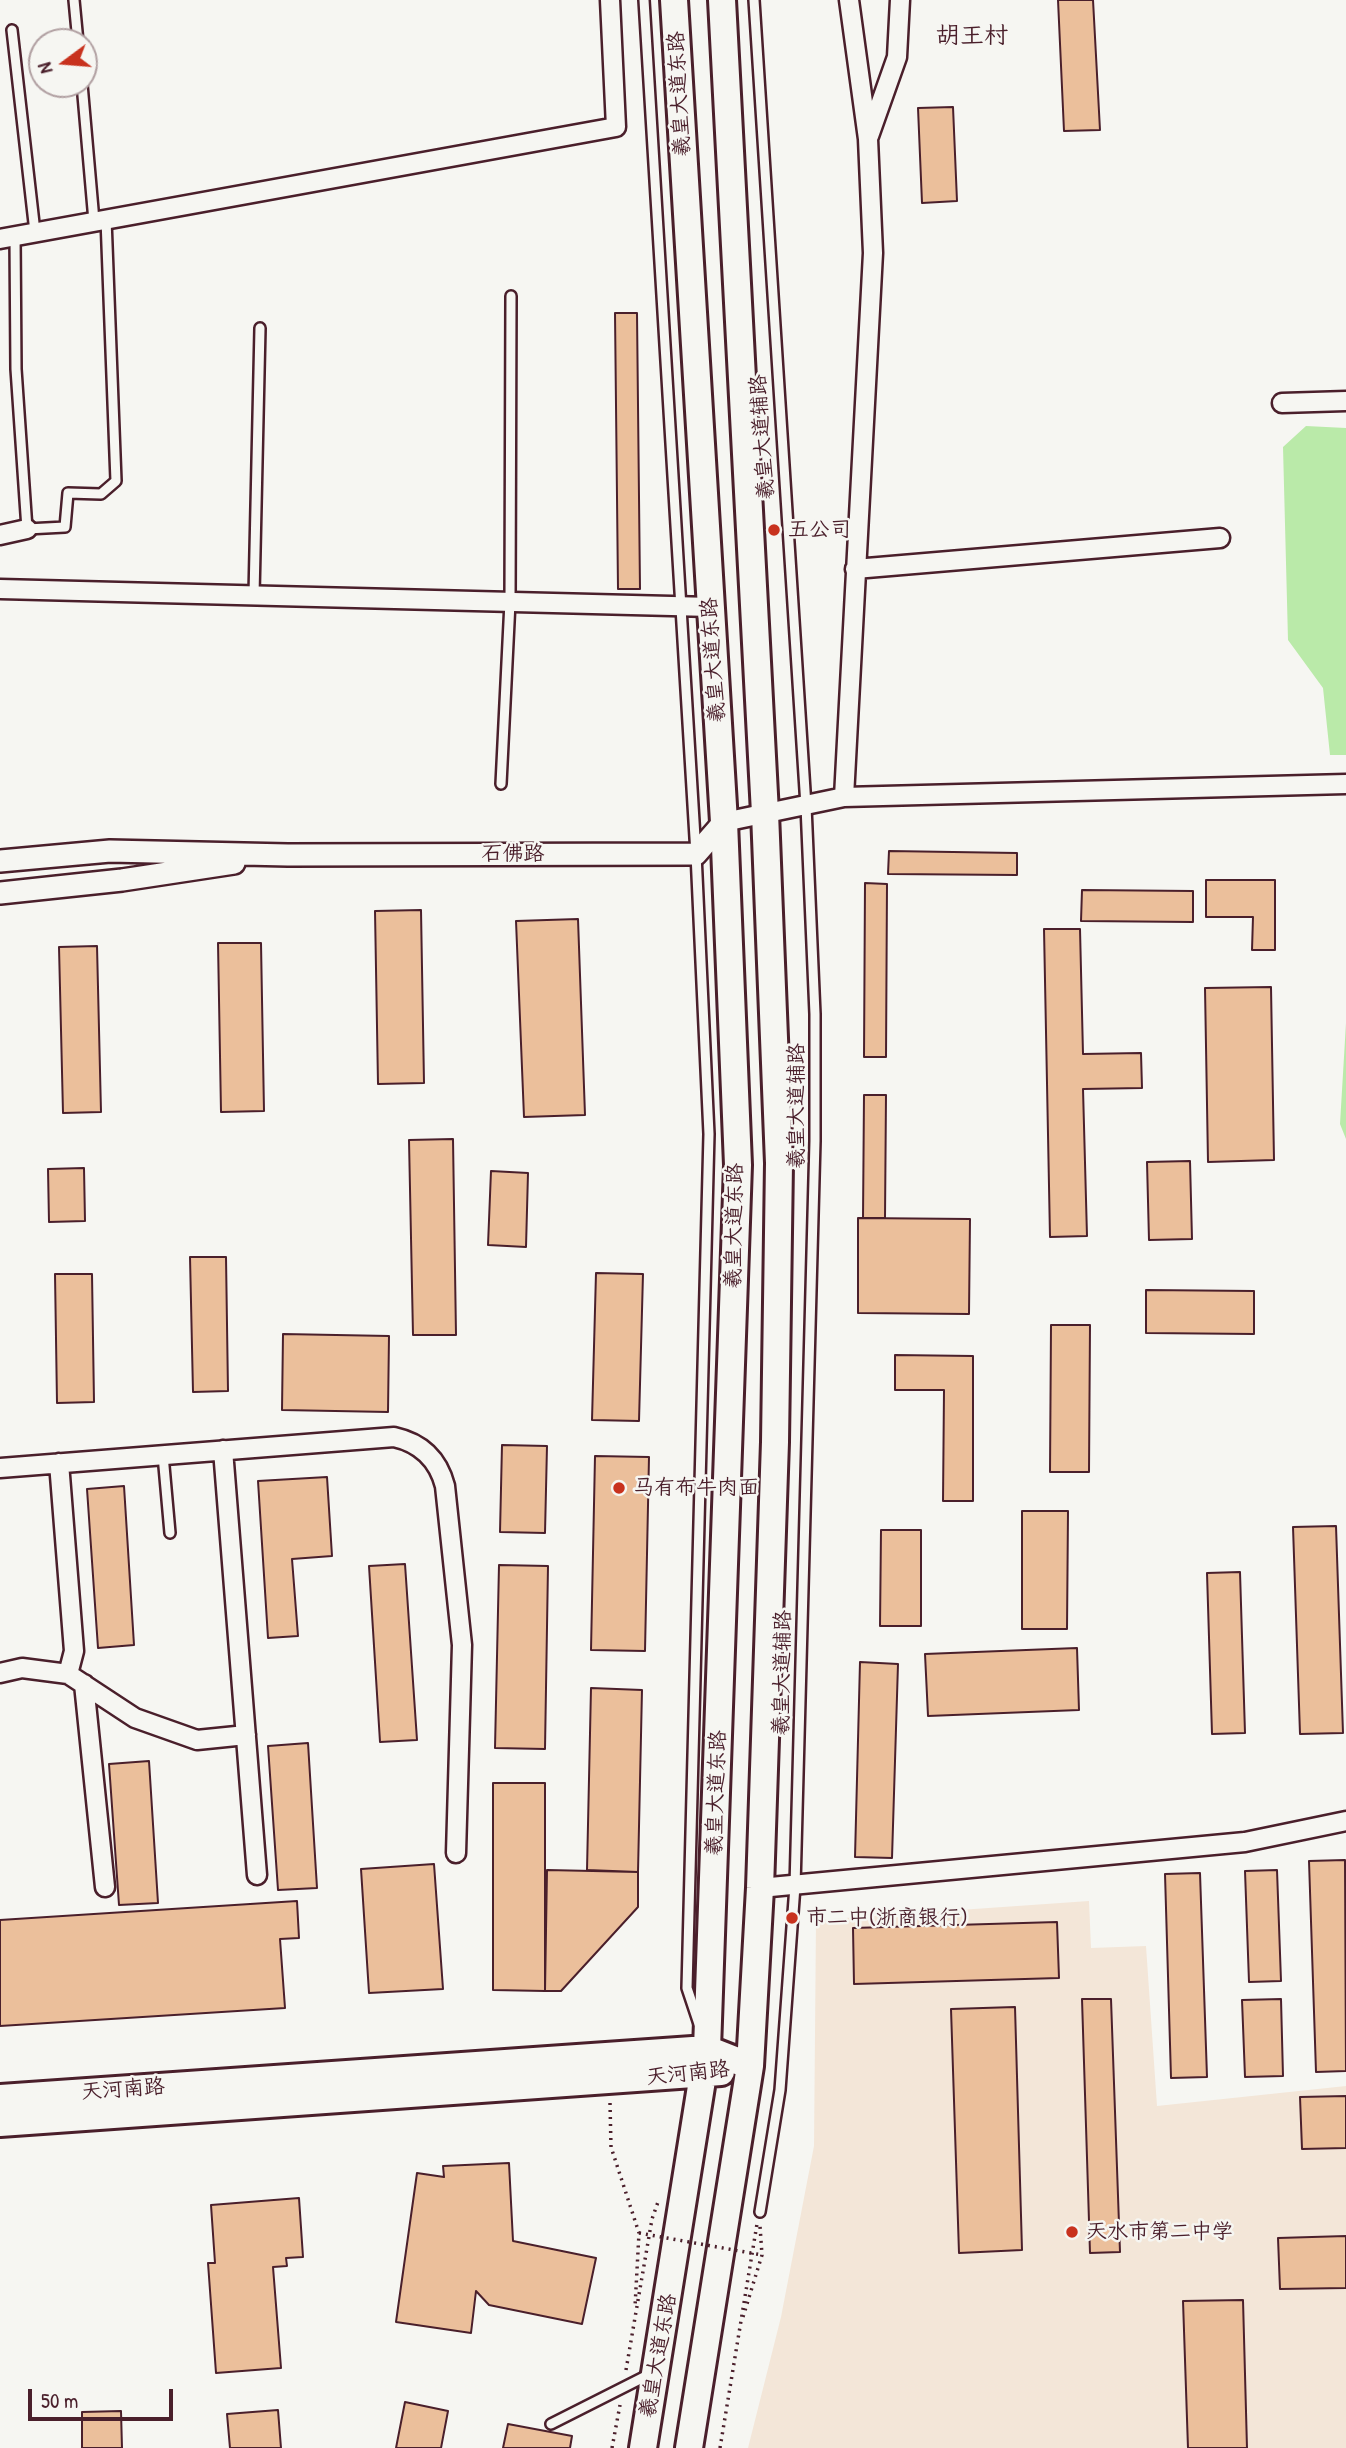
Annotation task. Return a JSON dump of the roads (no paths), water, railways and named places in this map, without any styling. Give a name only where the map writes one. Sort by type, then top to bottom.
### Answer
[{"type":"main road","name":"羲皇大道东路","points":[[643,2448],[658,2371],[706,2062],[738,1164],[724,822],[674,0]]},
{"type":"main road","name":"羲皇大道东路","points":[[689,2448],[750,2066],[760,1888],[775,1442],[779,1163],[765,813],[722,0]]},
{"type":"main road","name":"天河南路","points":[[0,2098],[706,2062],[750,2066]]},
{"type":"main road","name":"天河南路","points":[[0,2123],[609,2082],[706,2062]]},
{"type":"street","points":[[7,237],[616,127],[610,0]]},
{"type":"street","points":[[844,797],[873,253],[868,139],[849,0]]},
{"type":"street","points":[[868,139],[897,57],[900,0]]},
{"type":"street","points":[[1282,403],[1346,401]]},
{"type":"street","points":[[0,535],[27,528]]},
{"type":"street","points":[[855,569],[1220,538]]},
{"type":"street","points":[[0,589],[711,607]]},
{"type":"street","points":[[696,853],[724,822],[844,797],[1346,784]]},
{"type":"street","name":"石佛路","points":[[0,861],[110,850],[288,855],[696,853]]},
{"type":"street","name":"石佛路","points":[[0,893],[122,880],[288,855]]},
{"type":"street","points":[[0,1468],[394,1437],[415,1443],[438,1465],[445,1486],[462,1645],[456,1853]]},
{"type":"street","points":[[223,1450],[257,1875]]},
{"type":"street","points":[[60,1463],[76,1679],[104,1888]]},
{"type":"street","points":[[0,1673],[22,1668],[76,1679],[135,1718],[197,1740],[246,1735]]},
{"type":"street","points":[[760,1888],[1245,1842],[1346,1821]]},
{"type":"lane","points":[[74,0],[77,28]]},
{"type":"lane","points":[[644,0],[696,853],[709,1134],[687,1988],[706,2062]]},
{"type":"lane","name":"羲皇大道辅路","points":[[754,0],[806,806],[815,1014],[815,1141],[795,1886],[780,2090],[760,2212]]},
{"type":"lane","points":[[12,30],[35,232]]},
{"type":"lane","points":[[7,237],[27,528],[65,527],[68,493],[101,494],[116,481],[100,220],[84,98]]},
{"type":"lane","points":[[501,784],[510,602],[511,296]]},
{"type":"lane","points":[[254,595],[260,328]]},
{"type":"lane","points":[[163,1455],[170,1532]]},
{"type":"lane","points":[[551,2424],[658,2371]]},
{"type":"place","name":"五公司","points":[[774,530]]},
{"type":"place","name":"马有布牛肉面","points":[[619,1488]]},
{"type":"place","name":"市二中(浙商银行)","points":[[792,1918]]},
{"type":"place","name":"天水市第二中学","points":[[1072,2232]]},
{"type":"district","name":"胡王村","points":[[972,37]]}]
